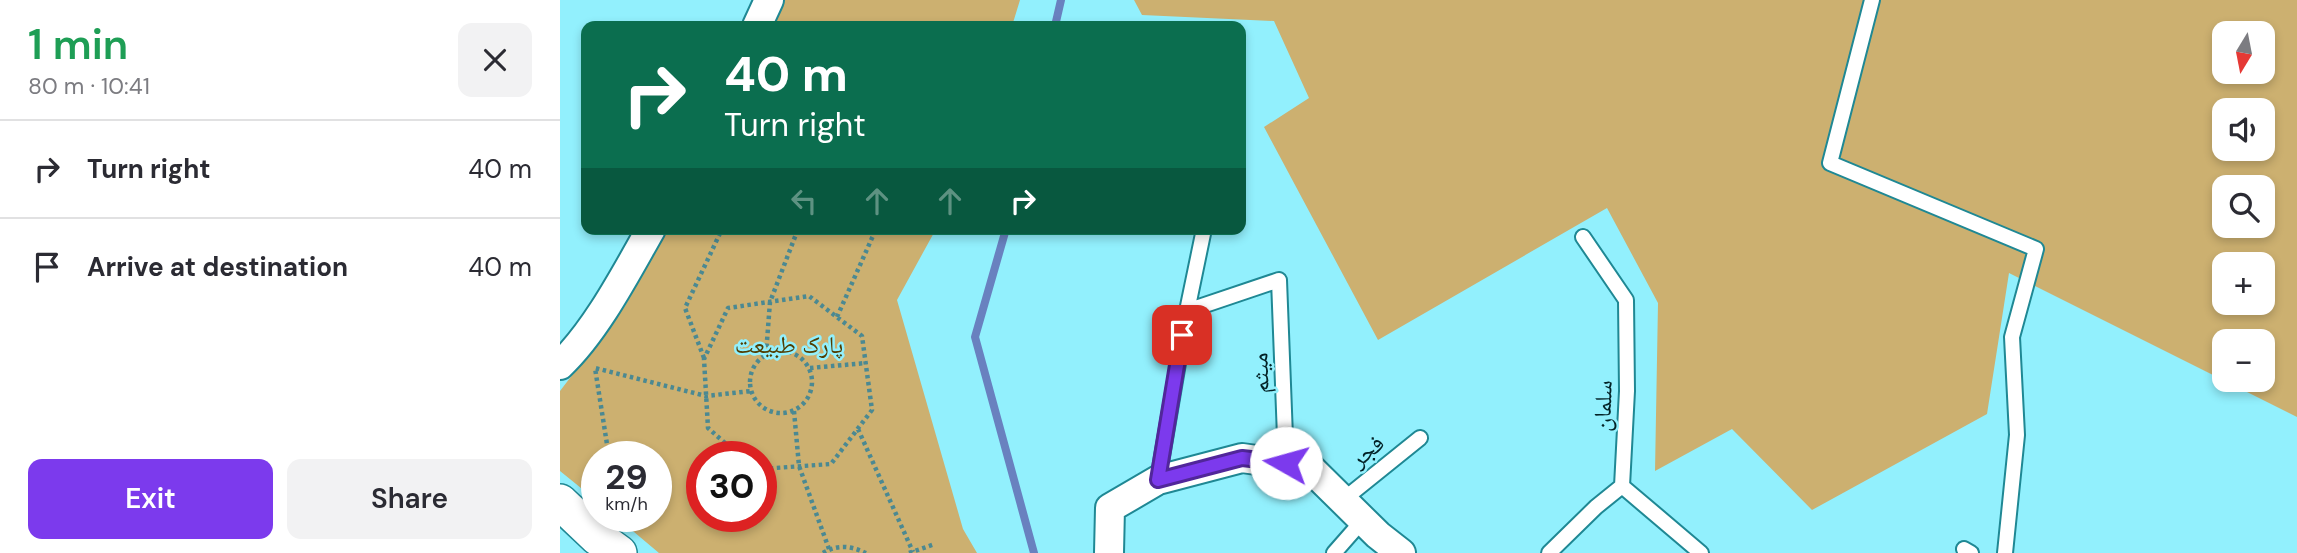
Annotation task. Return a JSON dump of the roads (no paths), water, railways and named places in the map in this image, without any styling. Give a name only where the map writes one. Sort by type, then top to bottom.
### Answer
[{"type":"street","points":[[759,21],[769,0]]},
{"type":"street","points":[[560,365],[573,353],[619,285],[648,235]]},
{"type":"street","points":[[1109,553],[1110,509],[1158,480],[1242,458],[1309,467],[1401,553]]},
{"type":"street","points":[[560,502],[599,548]]},
{"type":"lane","points":[[1872,0],[1830,163],[2036,249],[2011,337],[2017,435],[2005,553]]},
{"type":"lane","points":[[1158,480],[1186,310],[1203,235]]},
{"type":"lane","name":"سلمان","points":[[1583,237],[1626,300],[1627,391],[1622,486]]},
{"type":"lane","name":"میثم","points":[[1186,310],[1279,280],[1286,463]]},
{"type":"lane","name":"فجر","points":[[1343,500],[1420,438]]},
{"type":"lane","points":[[1549,553],[1622,486],[1701,553]]},
{"type":"lane","points":[[1334,553],[1363,520]]},
{"type":"waterway","points":[[1056,21],[1061,0]]},
{"type":"waterway","points":[[1004,235],[975,337],[1034,553]]},
{"type":"park label","name":"پارک طبیعت","points":[[789,345]]}]
